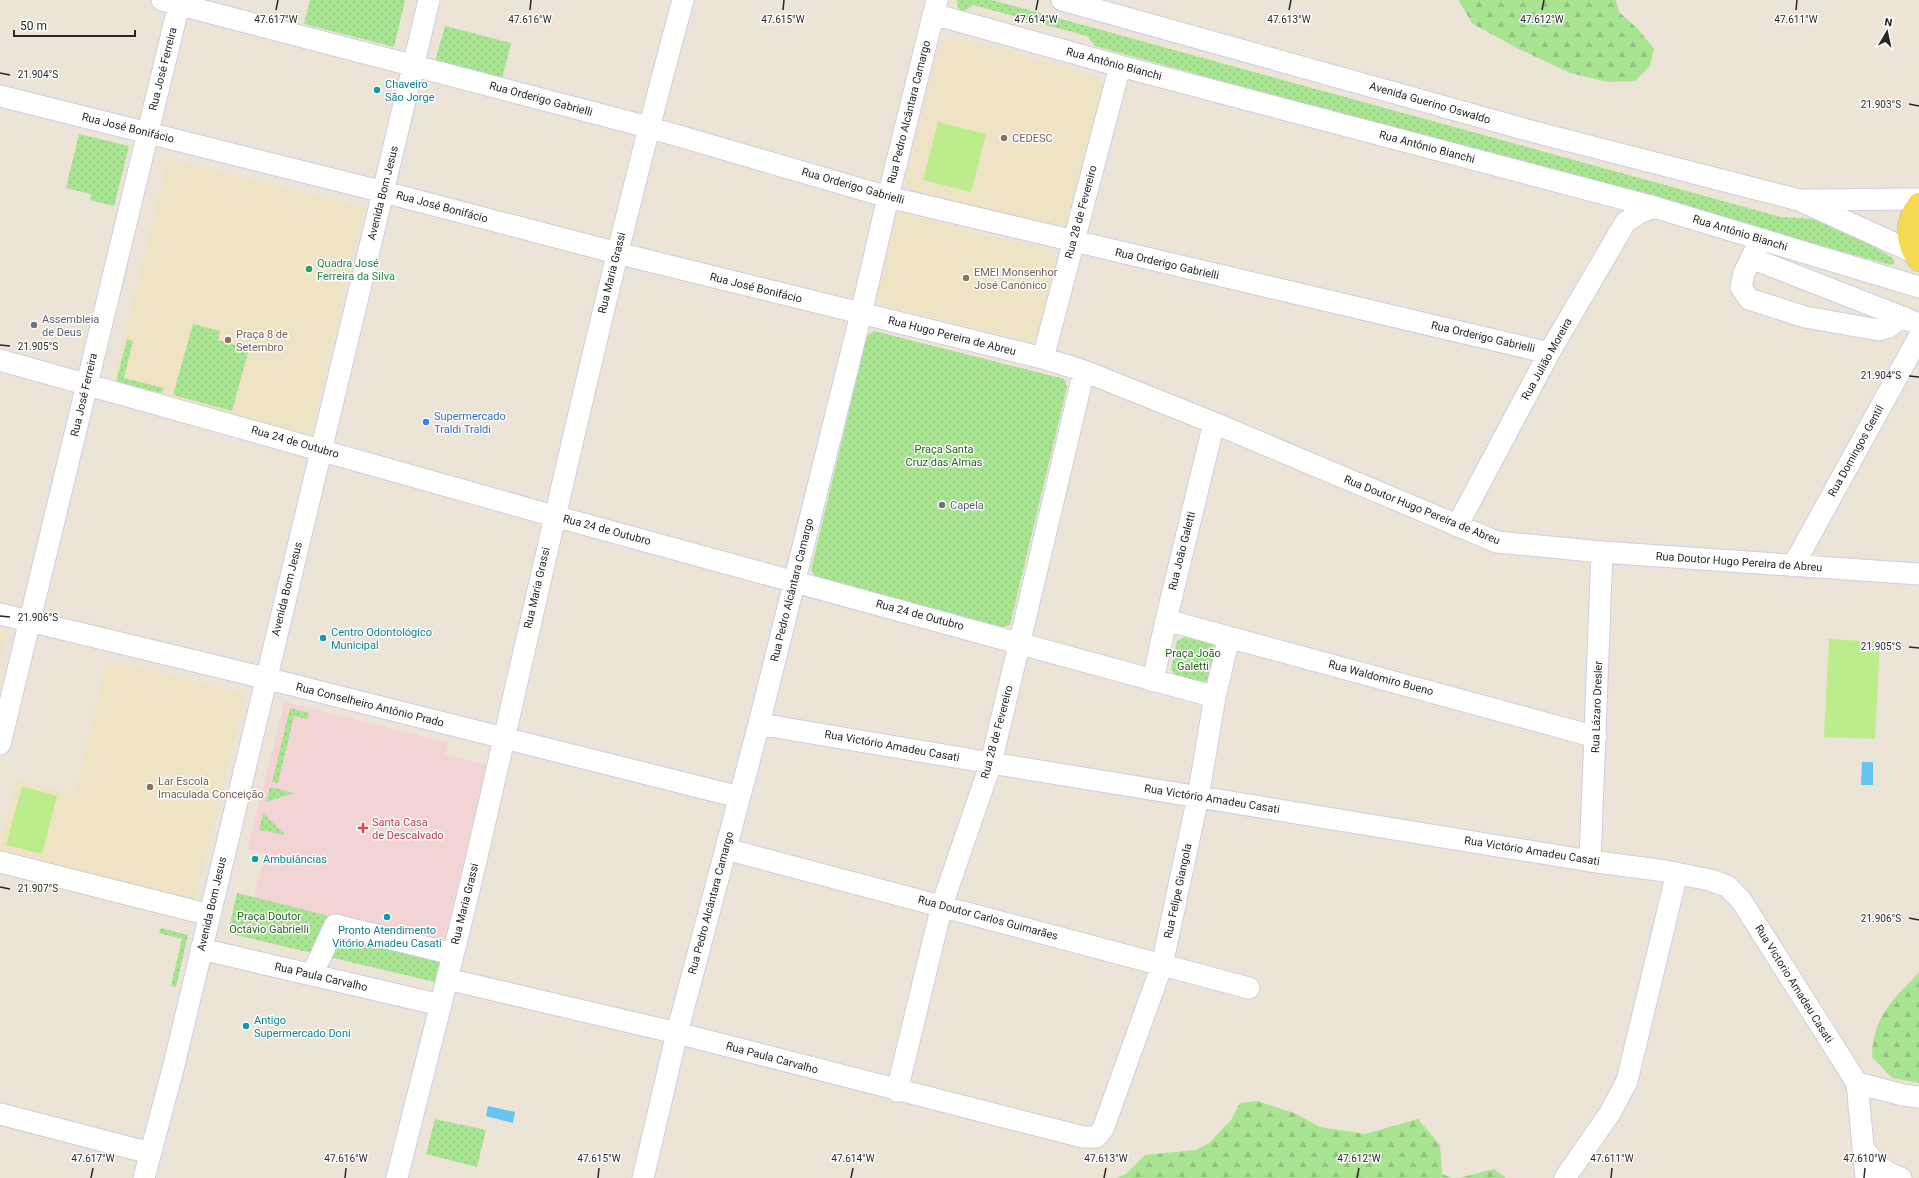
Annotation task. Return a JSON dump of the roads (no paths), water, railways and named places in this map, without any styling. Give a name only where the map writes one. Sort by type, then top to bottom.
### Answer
[{"type":"main road","points":[[1916,256],[1909,238],[1909,224],[1914,210],[1919,204]]},
{"type":"street","name":"Avenida Bom Jesus","points":[[144,1178],[174,1065],[265,678],[384,192],[429,0]]},
{"type":"street","name":"Rua Maria Grassi","points":[[396,1178],[441,1005],[554,516],[617,253],[648,127],[683,0]]},
{"type":"street","name":"Avenida Guerino Oswaldo","points":[[1062,0],[1527,130],[1799,200],[1916,256]]},
{"type":"street","name":"Rua Orderigo Gabrielli","points":[[173,1],[648,127],[888,196],[1073,242],[1549,352]]},
{"type":"street","name":"Rua José Ferreira","points":[[0,744],[31,622],[86,384],[147,133],[173,1]]},
{"type":"street","name":"Rua Antônio Bianchi","points":[[935,7],[1120,66],[1654,207],[1919,287]]},
{"type":"street","name":"Rua Pedro Alcântara Camargo","points":[[643,1178],[677,1033],[759,724],[861,314],[888,196],[935,7]]},
{"type":"street","name":"Rua 28 de Fevereiro","points":[[1043,358],[1120,66]]},
{"type":"street","name":"Rua José Bonifácio","points":[[0,96],[861,314]]},
{"type":"street","name":"Avenida Guerino Oswaldo","points":[[1799,200],[1919,199]]},
{"type":"street","name":"Rua Julião Moreira","points":[[1457,526],[1549,352],[1625,223],[1639,213],[1654,207]]},
{"type":"street","points":[[1762,239],[1751,258],[1744,274],[1741,287],[1749,300],[1805,317],[1879,330],[1911,320]]},
{"type":"street","points":[[1751,258],[1911,320]]},
{"type":"street","name":"Rua Hugo Pereira de Abreu","points":[[861,314],[1043,358]]},
{"type":"street","name":"Rua Domingos Gentil","points":[[1793,566],[1919,337]]},
{"type":"street","name":"Rua Doutor Hugo Pereira de Abreu","points":[[1043,358],[1084,371],[1214,423],[1496,542],[1602,552],[1919,574]]},
{"type":"street","name":"Rua 24 de Outubro","points":[[0,360],[554,516],[1019,642],[1215,697]]},
{"type":"street","name":"Rua 28 de Fevereiro","points":[[897,1090],[942,905],[991,763],[1084,371]]},
{"type":"street","name":"Rua João Galetti","points":[[1153,680],[1166,620],[1214,423]]},
{"type":"street","name":"Rua Lázaro Dresler","points":[[1590,861],[1602,552]]},
{"type":"street","name":"Rua Conselheiro Antônio Prado","points":[[0,614],[265,678],[739,798]]},
{"type":"street","name":"Rua Waldomiro Bueno","points":[[1166,620],[1596,737]]},
{"type":"street","name":"Rua Felipe Giangola","points":[[1096,1137],[1103,1129],[1162,965],[1198,797],[1215,697],[1229,637]]},
{"type":"street","name":"Rua Victório Amadeu Casati","points":[[759,724],[1590,861],[1671,872]]},
{"type":"street","name":"Rua Doutor Carlos Guimarães","points":[[726,848],[1249,988]]},
{"type":"street","points":[[0,862],[210,915]]},
{"type":"street","points":[[1564,1178],[1610,1114],[1627,1081],[1671,872]]},
{"type":"street","name":"Rua Victorio Amadeu Casati","points":[[1671,872],[1727,886],[1741,900],[1857,1083],[1866,1178]]},
{"type":"street","points":[[312,975],[335,925],[453,954]]},
{"type":"street","name":"Rua Paula Carvalho","points":[[201,949],[441,1005]]},
{"type":"street","name":"Rua Paula Carvalho","points":[[447,979],[677,1033],[1083,1137],[1096,1137]]},
{"type":"street","points":[[1857,1083],[1903,1095],[1919,1097]]},
{"type":"street","points":[[0,1114],[150,1153]]},
{"type":"street","points":[[1863,1148],[1874,1164],[1884,1172],[1901,1178]]},
{"type":"water","points":[[1862,762],[1873,762],[1873,785],[1861,785]]},
{"type":"water","points":[[488,1106],[515,1112],[513,1123],[486,1116]]},
{"type":"place","name":"Chaveiro São Jorge","points":[[377,90]]},
{"type":"place","name":"CEDESC","points":[[1004,138]]},
{"type":"place","name":"Quadra José Ferreira da Silva","points":[[309,269]]},
{"type":"place","name":"EMEI Monsenhor José Canônico","points":[[966,278]]},
{"type":"place","name":"Assembleia de Deus","points":[[34,325]]},
{"type":"place","name":"Praça 8 de Setembro","points":[[228,340]]},
{"type":"place","name":"Supermercado Traldi Traldi","points":[[426,422]]},
{"type":"place","name":"Capela","points":[[942,505]]},
{"type":"place","name":"Centro Odontológico Municipal","points":[[323,638]]},
{"type":"place","name":"Lar Escola Imaculada Conceição","points":[[150,787]]},
{"type":"place","name":"Santa Casa de Descalvado","points":[[363,828]]},
{"type":"place","name":"Ambulâncias","points":[[255,859]]},
{"type":"place","name":"Pronto Atendimento Vitório Amadeu Casati","points":[[387,917]]},
{"type":"place","name":"Antigo Supermercado Doni","points":[[246,1026]]},
{"type":"park label","name":"Praça Santa Cruz das Almas","points":[[944,455]]},
{"type":"park label","name":"Praça João Galetti","points":[[1193,659]]},
{"type":"park label","name":"Praça Doutor Octávio Gabrielli","points":[[269,922]]}]
